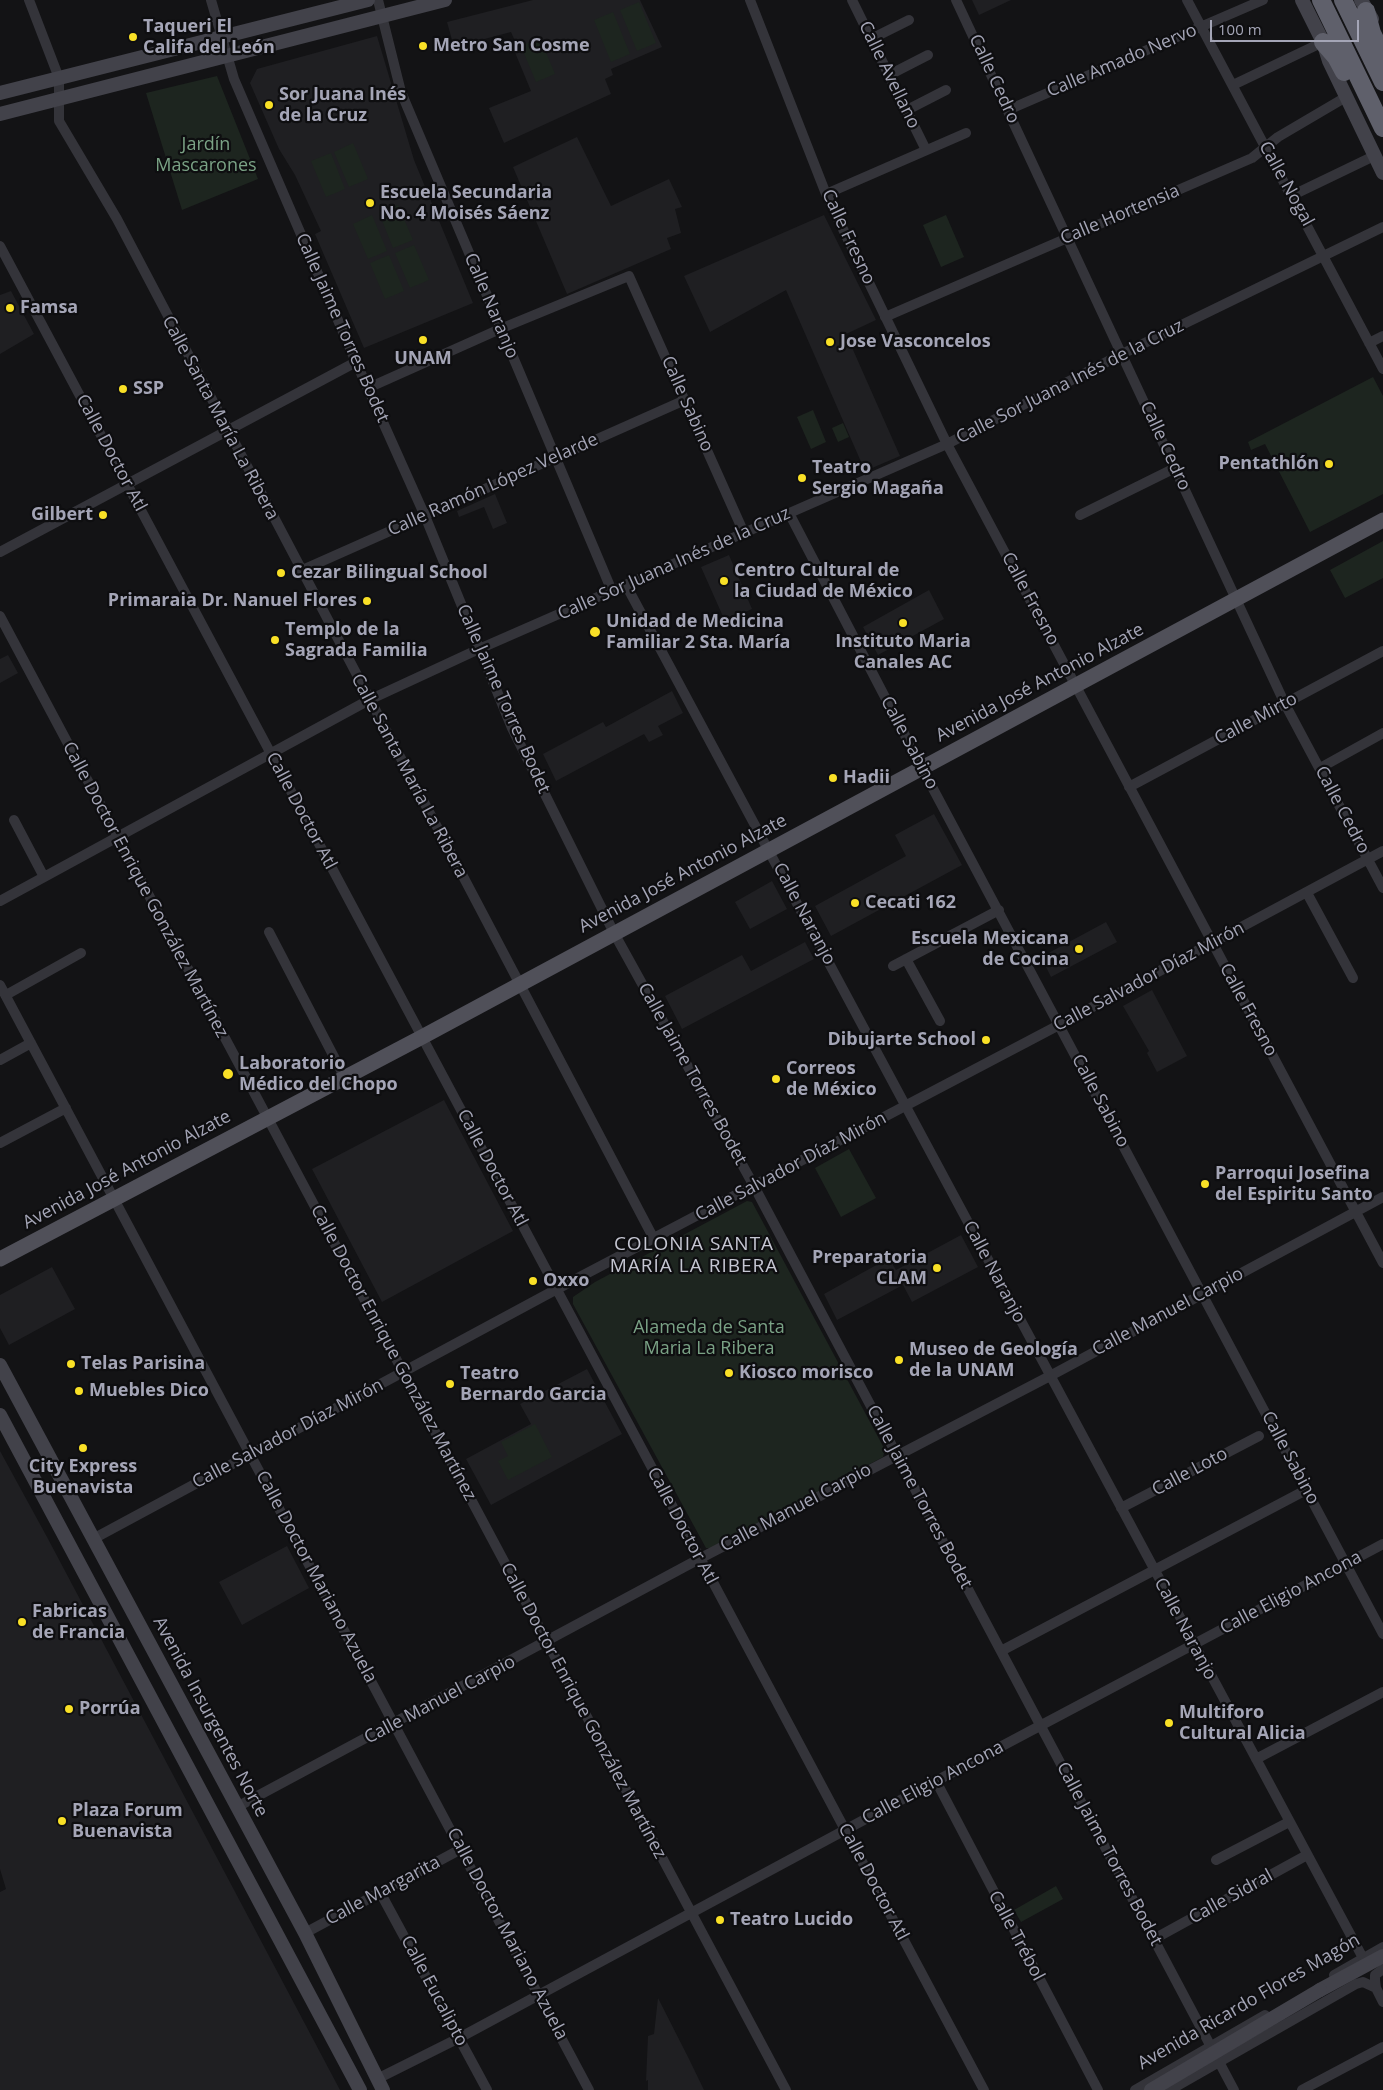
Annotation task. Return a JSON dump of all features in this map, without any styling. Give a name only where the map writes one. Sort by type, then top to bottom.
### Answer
[{"type":"highway","points":[[1320,0],[1383,127]]},
{"type":"highway","points":[[1342,0],[1383,82]]},
{"type":"highway","points":[[1364,5],[1372,33],[1383,55]]},
{"type":"highway","points":[[1323,42],[1336,57],[1360,104],[1383,127]]},
{"type":"main road","points":[[0,93],[368,0]]},
{"type":"main road","points":[[0,114],[445,0]]},
{"type":"main road","points":[[1302,0],[1323,42],[1328,61],[1383,173]]},
{"type":"main road","points":[[1364,5],[1383,40]]},
{"type":"main road","name":"Avenida José Antonio Alzate","points":[[0,1259],[422,1037],[1383,520]]},
{"type":"main road","name":"Avenida Insurgentes Norte","points":[[0,1365],[305,1933],[380,2084]]},
{"type":"main road","points":[[0,1415],[360,2090]]},
{"type":"main road","name":"Avenida Ricardo Flores Magón","points":[[1151,2090],[1320,1990],[1383,1956]]},
{"type":"street","points":[[30,0],[59,78]]},
{"type":"street","name":"Calle Jaime Torres Bodet","points":[[211,0],[234,79],[356,362],[425,516],[512,728],[614,933],[754,1186],[1234,2090]]},
{"type":"street","name":"Calle Naranjo","points":[[378,0],[401,92],[554,458],[612,591]]},
{"type":"street","name":"Calle Fresno","points":[[750,0],[826,194],[946,444],[1383,1263]]},
{"type":"street","name":"Calle Cedro","points":[[956,0],[1285,704],[1383,888]]},
{"type":"street","name":"Calle Nogal","points":[[1188,0],[1383,369]]},
{"type":"street","name":"Calle Amado Nervo","points":[[1008,110],[1263,0]]},
{"type":"street","name":"Calle Avellano","points":[[855,1],[871,39],[926,150]]},
{"type":"street","points":[[871,39],[909,20]]},
{"type":"street","points":[[1233,85],[1323,42]]},
{"type":"street","points":[[889,74],[928,55]]},
{"type":"street","name":"Calle Santa María La Ribera","points":[[59,78],[59,121],[116,219],[654,1239]]},
{"type":"street","points":[[906,110],[946,90]]},
{"type":"street","name":"Calle Hortensia","points":[[885,317],[1252,158],[1278,138],[1346,97]]},
{"type":"street","points":[[826,194],[966,133]]},
{"type":"street","points":[[1292,196],[1374,156]]},
{"type":"street","name":"Calle Sor Juana Inés de la Cruz","points":[[0,901],[369,700],[480,649],[946,444],[1122,354],[1383,227]]},
{"type":"street","name":"Calle Doctor Atl","points":[[0,246],[984,2090]]},
{"type":"street","name":"Calle Sabino","points":[[500,329],[629,276],[744,533]]},
{"type":"street","points":[[368,388],[500,329]]},
{"type":"street","points":[[1369,343],[1383,336]]},
{"type":"street","points":[[0,552],[356,362]]},
{"type":"street","name":"Calle Ramón López Velarde","points":[[300,570],[686,400]]},
{"type":"street","points":[[1080,515],[1175,468]]},
{"type":"street","name":"Calle Sabino","points":[[789,513],[922,768],[1383,1634]]},
{"type":"street","name":"Calle Naranjo","points":[[626,585],[769,849],[1193,1645],[1363,1958]]},
{"type":"street","name":"Calle Doctor Enrique González Martínez","points":[[0,616],[786,2090]]},
{"type":"street","name":"Calle Mirto","points":[[1129,787],[1383,651]]},
{"type":"street","points":[[1320,768],[1383,733]]},
{"type":"street","points":[[14,820],[44,877]]},
{"type":"street","name":"Calle Salvador Díaz Mirón","points":[[93,1539],[557,1289],[905,1107],[1383,851]]},
{"type":"street","points":[[1307,893],[1352,978]]},
{"type":"street","points":[[893,966],[999,910]]},
{"type":"street","points":[[270,932],[345,1078]]},
{"type":"street","points":[[6,995],[81,953]]},
{"type":"street","points":[[906,959],[940,1021]]},
{"type":"street","name":"Calle Doctor Mariano Azuela","points":[[0,984],[540,1994],[589,2090]]},
{"type":"street","points":[[0,1060],[31,1043]]},
{"type":"street","points":[[0,1143],[66,1108]]},
{"type":"street","name":"Calle Manuel Carpio","points":[[237,1807],[699,1559],[1050,1376],[1383,1197]]},
{"type":"street","name":"Calle Loto","points":[[1121,1508],[1259,1436]]},
{"type":"street","points":[[1001,1651],[1306,1490]]},
{"type":"street","name":"Calle Eligio Ancona","points":[[380,2084],[540,1994],[1040,1725],[1383,1544]]},
{"type":"street","points":[[1256,1759],[1383,1692]]},
{"type":"street","name":"Calle Trébol","points":[[936,1781],[1098,2090]]},
{"type":"street","points":[[1216,1860],[1289,1822]]},
{"type":"street","name":"Calle Margarita","points":[[305,1933],[462,1849]]},
{"type":"street","name":"Calle Sidral","points":[[1154,1939],[1308,1856]]},
{"type":"street","name":"Calle Eucalipto","points":[[380,1892],[487,2090]]},
{"type":"street","name":"Avenida Ricardo Flores Magón","points":[[1135,2090],[1383,1947]]},
{"type":"street","points":[[1383,1970],[1375,1975],[1376,1988],[1383,2002]]},
{"type":"street","name":"Avenida Ricardo Flores Magón","points":[[1170,2090],[1356,1984],[1363,1982],[1376,1988]]},
{"type":"street","points":[[1302,2090],[1383,2047]]},
{"type":"shaded area","points":[[533,0],[640,0],[662,47],[611,69],[613,75],[605,79],[611,94],[504,143],[489,108],[531,91],[514,50],[518,48],[511,32],[454,47],[447,22]]},
{"type":"shaded area","points":[[972,0],[1011,0],[979,15]]},
{"type":"shaded area","name":"Escuela Secundaria No. 4 Moisés Sáenz","points":[[377,36],[414,160],[473,303],[364,348],[315,234],[321,231],[295,175],[279,149],[250,83],[257,69]]},
{"type":"shaded area","points":[[577,137],[611,206],[669,179],[682,207],[675,209],[681,233],[667,238],[671,249],[567,294],[513,167]]},
{"type":"shaded area","name":"Jose Vasconcelos","points":[[824,215],[876,320],[846,334],[900,456],[865,471],[786,290],[710,332],[684,276]]},
{"type":"shaded area","points":[[11,291],[34,334],[0,354],[0,295]]},
{"type":"shaded area","points":[[495,494],[507,523],[493,529],[484,507],[459,517],[457,511]]},
{"type":"shaded area","name":"Centro Cultural de la Ciudad de México","points":[[729,555],[752,609],[725,621],[701,567]]},
{"type":"shaded area","name":"Instituto Maria Canales AC","points":[[929,590],[944,619],[878,655],[863,627]]},
{"type":"shaded area","points":[[8,655],[18,673],[0,683],[0,659]]},
{"type":"shaded area","points":[[672,691],[683,713],[658,726],[663,735],[649,742],[644,734],[556,781],[543,754],[603,722],[606,727]]},
{"type":"shaded area","points":[[934,814],[962,865],[831,936],[815,906],[906,856],[895,835]]},
{"type":"shaded area","points":[[772,881],[787,909],[750,929],[735,902]]},
{"type":"shaded area","name":"Escuela Mexicana de Cocina","points":[[1106,922],[1117,942],[1051,977],[1041,957]]},
{"type":"shaded area","points":[[805,942],[814,959],[682,1029],[665,996],[742,955],[751,971]]},
{"type":"shaded area","points":[[1152,990],[1187,1056],[1157,1072],[1147,1053],[1149,1051],[1123,1006]]},
{"type":"shaded area","points":[[444,1100],[513,1231],[382,1302],[312,1169]]},
{"type":"shaded area","points":[[961,1235],[978,1267],[912,1302],[903,1285],[837,1320],[824,1294],[889,1258],[896,1270]]},
{"type":"shaded area","points":[[52,1267],[75,1309],[9,1345],[0,1328],[0,1295]]},
{"type":"shaded area","points":[[587,1369],[622,1434],[491,1505],[466,1459],[531,1424],[520,1404]]},
{"type":"shaded area","points":[[0,1451],[340,2090],[0,2090],[0,1892],[6,1889],[0,1869]]},
{"type":"shaded area","points":[[287,1546],[309,1588],[242,1625],[219,1582]]},
{"type":"shaded area","points":[[658,1998],[704,2090],[648,2090],[648,2080],[646,2081],[648,2036],[654,2034]]},
{"type":"green space","points":[[639,2],[656,43],[637,51],[620,10]]},
{"type":"green space","points":[[613,12],[630,54],[611,62],[594,20]]},
{"type":"green space","points":[[540,38],[555,74],[536,82],[521,46]]},
{"type":"green space","name":"Jardín Mascarones","points":[[217,76],[258,179],[182,210],[146,93]]},
{"type":"green space","points":[[353,143],[368,179],[349,187],[334,152]]},
{"type":"green space","points":[[331,153],[345,189],[326,197],[311,161]]},
{"type":"green space","points":[[398,205],[413,240],[393,248],[379,213]]},
{"type":"green space","points":[[372,215],[387,251],[368,259],[353,224]]},
{"type":"green space","points":[[946,215],[964,257],[941,267],[923,225]]},
{"type":"green space","points":[[414,245],[429,280],[410,288],[395,253]]},
{"type":"green space","points":[[389,255],[404,291],[385,299],[370,263]]},
{"type":"green space","name":"Pentathlón","points":[[1373,377],[1383,396],[1383,494],[1310,532],[1265,444],[1251,450],[1248,442]]},
{"type":"green space","points":[[813,410],[826,442],[811,449],[797,417]]},
{"type":"green space","points":[[843,423],[849,437],[838,442],[832,428]]},
{"type":"green space","points":[[1383,541],[1383,578],[1345,598],[1330,570]]},
{"type":"green space","points":[[849,1149],[876,1198],[841,1217],[815,1168]]},
{"type":"green space","name":"Alameda de Santa Maria La Ribera","points":[[747,1201],[752,1202],[885,1450],[883,1457],[711,1548],[706,1548],[573,1304],[573,1297],[595,1282]]},
{"type":"green space","points":[[535,1424],[552,1457],[508,1480],[498,1461],[508,1456],[501,1442]]},
{"type":"green space","points":[[1056,1886],[1063,1899],[1021,1922],[1014,1910]]},
{"type":"place","name":"Taqueri El Califa del León","points":[[133,37]]},
{"type":"place","name":"Metro San Cosme","points":[[423,46]]},
{"type":"place","name":"Sor Juana Inés de la Cruz","points":[[269,105]]},
{"type":"place","name":"Escuela Secundaria No. 4 Moisés Sáenz","points":[[370,203]]},
{"type":"place","name":"Famsa","points":[[10,308]]},
{"type":"place","name":"UNAM","points":[[423,340]]},
{"type":"place","name":"Jose Vasconcelos","points":[[830,342]]},
{"type":"place","name":"SSP","points":[[123,389]]},
{"type":"place","name":"Pentathlón","points":[[1329,464]]},
{"type":"place","name":"Teatro Sergio Magaña","points":[[802,478]]},
{"type":"place","name":"Gilbert","points":[[103,515]]},
{"type":"place","name":"Cezar Bilingual School","points":[[281,573]]},
{"type":"place","name":"Centro Cultural de la Ciudad de México","points":[[724,581]]},
{"type":"place","name":"Primaraia Dr. Nanuel Flores","points":[[367,601]]},
{"type":"place","name":"Instituto Maria Canales AC","points":[[903,623]]},
{"type":"place","name":"Unidad de Medicina Familiar 2 Sta. María","points":[[595,632]]},
{"type":"place","name":"Templo de la Sagrada Familia","points":[[275,640]]},
{"type":"place","name":"Hadii","points":[[833,778]]},
{"type":"place","name":"Cecati 162","points":[[855,903]]},
{"type":"place","name":"Escuela Mexicana de Cocina","points":[[1079,949]]},
{"type":"place","name":"Dibujarte School","points":[[986,1040]]},
{"type":"place","name":"Laboratorio Médico del Chopo","points":[[228,1074]]},
{"type":"place","name":"Correos de México","points":[[776,1079]]},
{"type":"place","name":"Parroqui Josefina del Espiritu Santo","points":[[1205,1184]]},
{"type":"place","name":"Preparatoria CLAM","points":[[937,1268]]},
{"type":"place","name":"Oxxo","points":[[533,1281]]},
{"type":"place","name":"Museo de Geología de la UNAM","points":[[899,1360]]},
{"type":"place","name":"Telas Parisina","points":[[71,1364]]},
{"type":"place","name":"Kiosco morisco","points":[[729,1373]]},
{"type":"place","name":"Teatro Bernardo Garcia","points":[[450,1384]]},
{"type":"place","name":"Muebles Dico","points":[[79,1391]]},
{"type":"place","name":"City Express Buenavista","points":[[83,1448]]},
{"type":"place","name":"Fabricas de Francia","points":[[22,1622]]},
{"type":"place","name":"Porrúa","points":[[69,1709]]},
{"type":"place","name":"Multiforo Cultural Alicia","points":[[1169,1723]]},
{"type":"place","name":"Plaza Forum Buenavista","points":[[62,1821]]},
{"type":"place","name":"Teatro Lucido","points":[[720,1920]]},
{"type":"district","name":"COLONIA SANTA MARÍA LA RIBERA","points":[[694,1256]]}]
